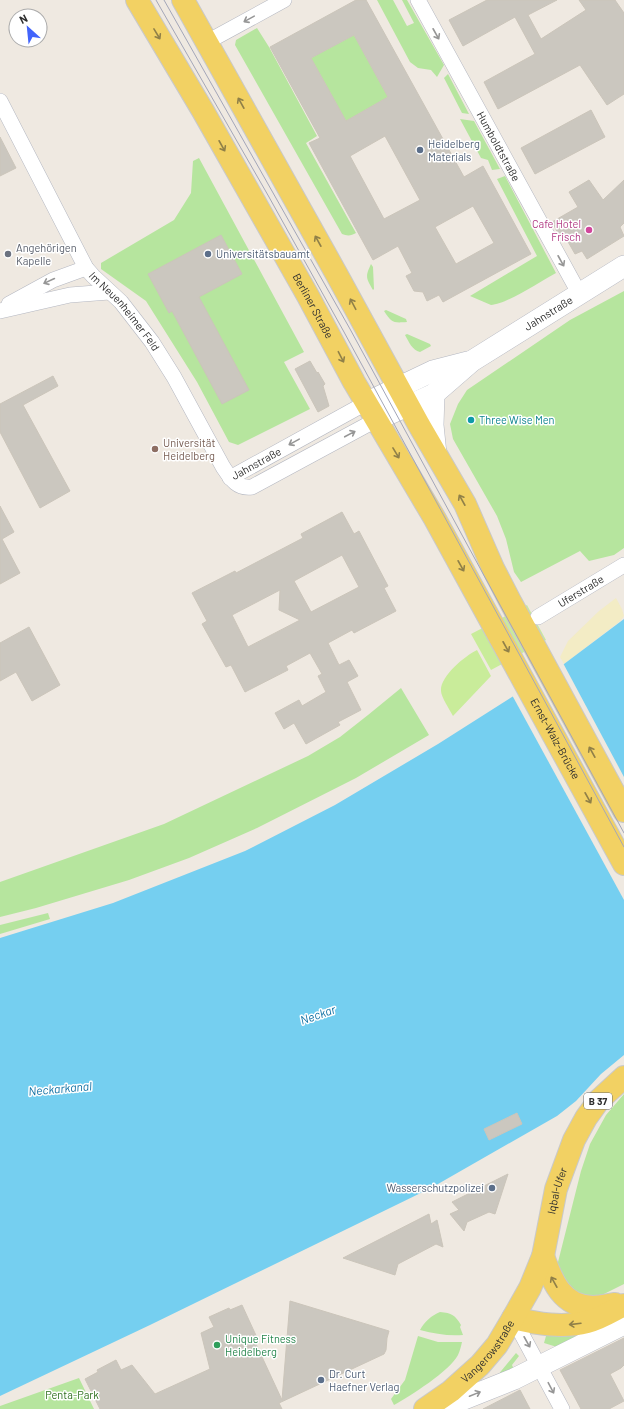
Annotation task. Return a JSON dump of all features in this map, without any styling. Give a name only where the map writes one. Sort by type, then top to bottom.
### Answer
[{"type":"main road","name":"Berliner Straße","points":[[137,0],[203,111],[371,411],[435,519],[487,613]]},
{"type":"main road","points":[[182,0],[207,42],[403,397],[465,504],[493,568],[510,601],[624,811]]},
{"type":"main road","name":"Ernst-Walz-Brücke","points":[[487,613],[624,864]]},
{"type":"main road","name":"Iqbal-Ufer","points":[[514,1318],[530,1288],[543,1256],[556,1189],[574,1140],[586,1118],[599,1100],[624,1077]]},
{"type":"main road","points":[[543,1256],[554,1283],[568,1300],[582,1306],[594,1307],[624,1302]]},
{"type":"main road","name":"Vangerowstraße","points":[[425,1409],[451,1391],[480,1365],[497,1345],[514,1318],[539,1324],[570,1324],[594,1320],[624,1306]]},
{"type":"street","points":[[207,42],[284,0]]},
{"type":"street","name":"Humboldtstraße","points":[[418,0],[579,293]]},
{"type":"street","name":"Im Neuenheimer Feld","points":[[0,101],[86,268],[121,302],[152,342],[174,377],[230,478]]},
{"type":"street","name":"Jahnstraße","points":[[403,397],[434,394],[472,361],[624,266]]},
{"type":"street","points":[[0,310],[52,280],[86,268]]},
{"type":"street","points":[[0,310],[70,295],[109,292]]},
{"type":"street","name":"Jahnstraße","points":[[371,411],[252,487],[244,488],[230,478],[371,411],[403,397],[433,372],[472,361]]},
{"type":"street","points":[[434,394],[433,425],[436,454]]},
{"type":"street","name":"Uferstraße","points":[[538,617],[624,565]]},
{"type":"street","points":[[514,1318],[562,1409]]},
{"type":"street","name":"Vangerowstraße","points":[[439,1409],[514,1379],[624,1324]]},
{"type":"green space","points":[[377,0],[393,0],[407,26],[414,23],[402,0],[407,0],[444,65],[437,77],[431,70],[418,68],[410,62]]},
{"type":"green space","points":[[257,28],[269,47],[317,136],[306,143],[356,233],[354,234],[342,234],[235,45],[236,40]]},
{"type":"green space","points":[[354,35],[388,97],[346,121],[311,58]]},
{"type":"green space","points":[[448,74],[469,114],[462,113],[444,78]]},
{"type":"green space","points":[[460,119],[474,121],[500,169],[492,170],[488,160],[481,158]]},
{"type":"green space","points":[[199,158],[304,352],[284,362],[310,409],[238,445],[229,442],[197,382],[146,301],[101,269],[101,263],[174,220],[191,193],[193,161]]},
{"type":"green space","points":[[505,176],[556,273],[515,297],[498,304],[491,305],[470,296],[537,256],[497,179]]},
{"type":"green space","points":[[371,264],[373,267],[373,290],[367,277]]},
{"type":"green space","points":[[624,291],[624,548],[614,555],[589,561],[580,551],[521,582],[514,572],[506,539],[497,516],[453,439],[450,424],[458,404],[467,390],[570,320]]},
{"type":"green space","points":[[386,310],[406,319],[407,322],[391,320],[384,311]]},
{"type":"green space","points":[[407,334],[430,344],[431,346],[420,352],[417,351],[409,343],[405,335]]},
{"type":"green space","points":[[527,605],[546,640],[491,670],[471,634]]},
{"type":"green space","points":[[477,650],[491,676],[453,716],[442,697],[442,685],[454,667]]},
{"type":"green space","points":[[401,688],[429,735],[356,778],[257,828],[189,858],[129,880],[36,908],[0,917],[0,882],[164,824],[308,756],[340,737]]},
{"type":"green space","points":[[48,913],[50,919],[0,934],[0,925]]},
{"type":"green space","points":[[624,1094],[624,1284],[598,1297],[583,1297],[568,1289],[557,1266],[581,1171],[590,1144],[606,1115]]},
{"type":"green space","points":[[440,1312],[448,1313],[457,1319],[461,1325],[460,1327],[463,1335],[431,1333],[420,1330],[428,1319]]},
{"type":"green space","points":[[582,1333],[557,1347],[544,1343],[546,1336]]},
{"type":"green space","points":[[418,1336],[438,1342],[462,1342],[458,1355],[447,1368],[429,1383],[394,1405],[391,1399],[405,1380]]},
{"type":"green space","points":[[516,1353],[519,1356],[512,1365],[515,1372],[497,1376]]},
{"type":"green space","name":"Penta-Park","points":[[79,1378],[94,1409],[0,1409],[0,1406]]},
{"type":"sand","points":[[616,598],[624,616],[619,622],[564,664],[560,657],[568,641],[599,611]]},
{"type":"water","points":[[624,619],[624,1055],[601,1074],[576,1101],[557,1116],[431,1188],[150,1325],[0,1396],[0,938],[113,903],[245,851],[335,805],[438,744],[564,664]]},
{"type":"pier","points":[[563,663],[624,777],[624,900],[512,695]]},
{"type":"building","name":"Heidelberg Materials","points":[[356,0],[366,0],[464,177],[483,166],[531,254],[443,302],[439,295],[427,301],[423,292],[414,291],[406,276],[412,273],[398,246],[373,260],[309,143],[320,138],[270,47]],"holes":[[[354,35],[388,97],[346,121],[311,58]],[[385,136],[420,200],[384,219],[350,156]],[[473,206],[494,243],[456,264],[435,227]]]},
{"type":"building","points":[[487,0],[557,0],[528,15],[541,39],[586,10],[579,0],[615,0],[624,13],[624,94],[607,105],[580,65],[498,109],[484,82],[535,54],[515,17],[463,46],[449,20]]},
{"type":"building","points":[[591,110],[605,137],[535,174],[521,148]]},
{"type":"building","points":[[0,137],[16,168],[0,176]]},
{"type":"building","name":"Cafe Hotel Frisch","points":[[589,180],[603,200],[624,180],[624,223],[620,227],[624,236],[587,259],[582,251],[575,254],[563,233],[559,235],[552,222],[578,207],[569,192]]},
{"type":"building","points":[[221,235],[242,274],[199,297],[249,390],[222,404],[172,311],[169,313],[148,274]]},
{"type":"building","points":[[310,361],[325,384],[323,386],[329,406],[318,412],[295,369]]},
{"type":"building","points":[[53,376],[58,386],[23,405],[70,491],[40,508],[0,432],[0,404]]},
{"type":"building","points":[[0,506],[14,532],[2,539],[20,573],[0,584]]},
{"type":"building","points":[[342,512],[354,534],[359,531],[388,586],[384,588],[396,611],[354,633],[352,630],[328,643],[339,665],[349,660],[358,676],[347,682],[361,710],[338,722],[340,725],[306,744],[294,723],[284,729],[275,713],[299,700],[302,706],[326,692],[318,676],[322,674],[310,653],[286,666],[288,670],[245,692],[231,665],[226,667],[202,624],[207,621],[192,593],[235,571],[236,573],[303,538],[301,534]],"holes":[[[342,555],[359,587],[311,612],[294,581]],[[280,590],[279,610],[300,620],[248,647],[232,615]]]},
{"type":"building","points":[[29,627],[60,685],[32,701],[16,672],[0,681],[0,643]]},
{"type":"building","points":[[517,1113],[522,1124],[489,1140],[484,1129]]},
{"type":"building","name":"Wasserschutzpolizei","points":[[508,1174],[495,1214],[489,1212],[467,1222],[464,1231],[450,1214],[459,1210],[452,1202]]},
{"type":"building","points":[[429,1214],[431,1224],[437,1220],[443,1247],[436,1244],[398,1264],[395,1275],[343,1258]]},
{"type":"building","points":[[290,1301],[389,1331],[384,1354],[279,1403],[282,1409],[100,1409],[85,1379],[98,1372],[97,1370],[116,1360],[121,1370],[132,1365],[155,1394],[210,1369],[201,1333],[214,1327],[209,1317],[229,1308],[230,1310],[242,1305],[259,1342],[256,1344],[282,1400]]},
{"type":"building","points":[[624,1338],[624,1365],[610,1374],[624,1401],[609,1409],[581,1409],[560,1370]]},
{"type":"building","points":[[520,1390],[530,1409],[483,1409]]},
{"type":"tram line","points":[[156,0],[269,197],[344,332],[624,847]]},
{"type":"tram line","points":[[164,0],[350,329],[624,833]]},
{"type":"place","name":"Heidelberg Materials","points":[[420,150]]},
{"type":"place","name":"Cafe Hotel Frisch","points":[[589,230]]},
{"type":"place","name":"Angehörigen Kapelle","points":[[8,254]]},
{"type":"place","name":"Universitätsbauamt","points":[[208,254]]},
{"type":"place","name":"Three Wise Men","points":[[471,420]]},
{"type":"place","name":"Universität Heidelberg","points":[[155,449]]},
{"type":"place","name":"Wasserschutzpolizei","points":[[492,1188]]},
{"type":"place","name":"Unique Fitness Heidelberg","points":[[217,1345]]},
{"type":"place","name":"Dr. Curt Haefner Verlag","points":[[321,1380]]},
{"type":"water label","name":"Neckar","points":[[318,1015]]},
{"type":"water label","name":"Neckarkanal","points":[[60,1089]]}]
